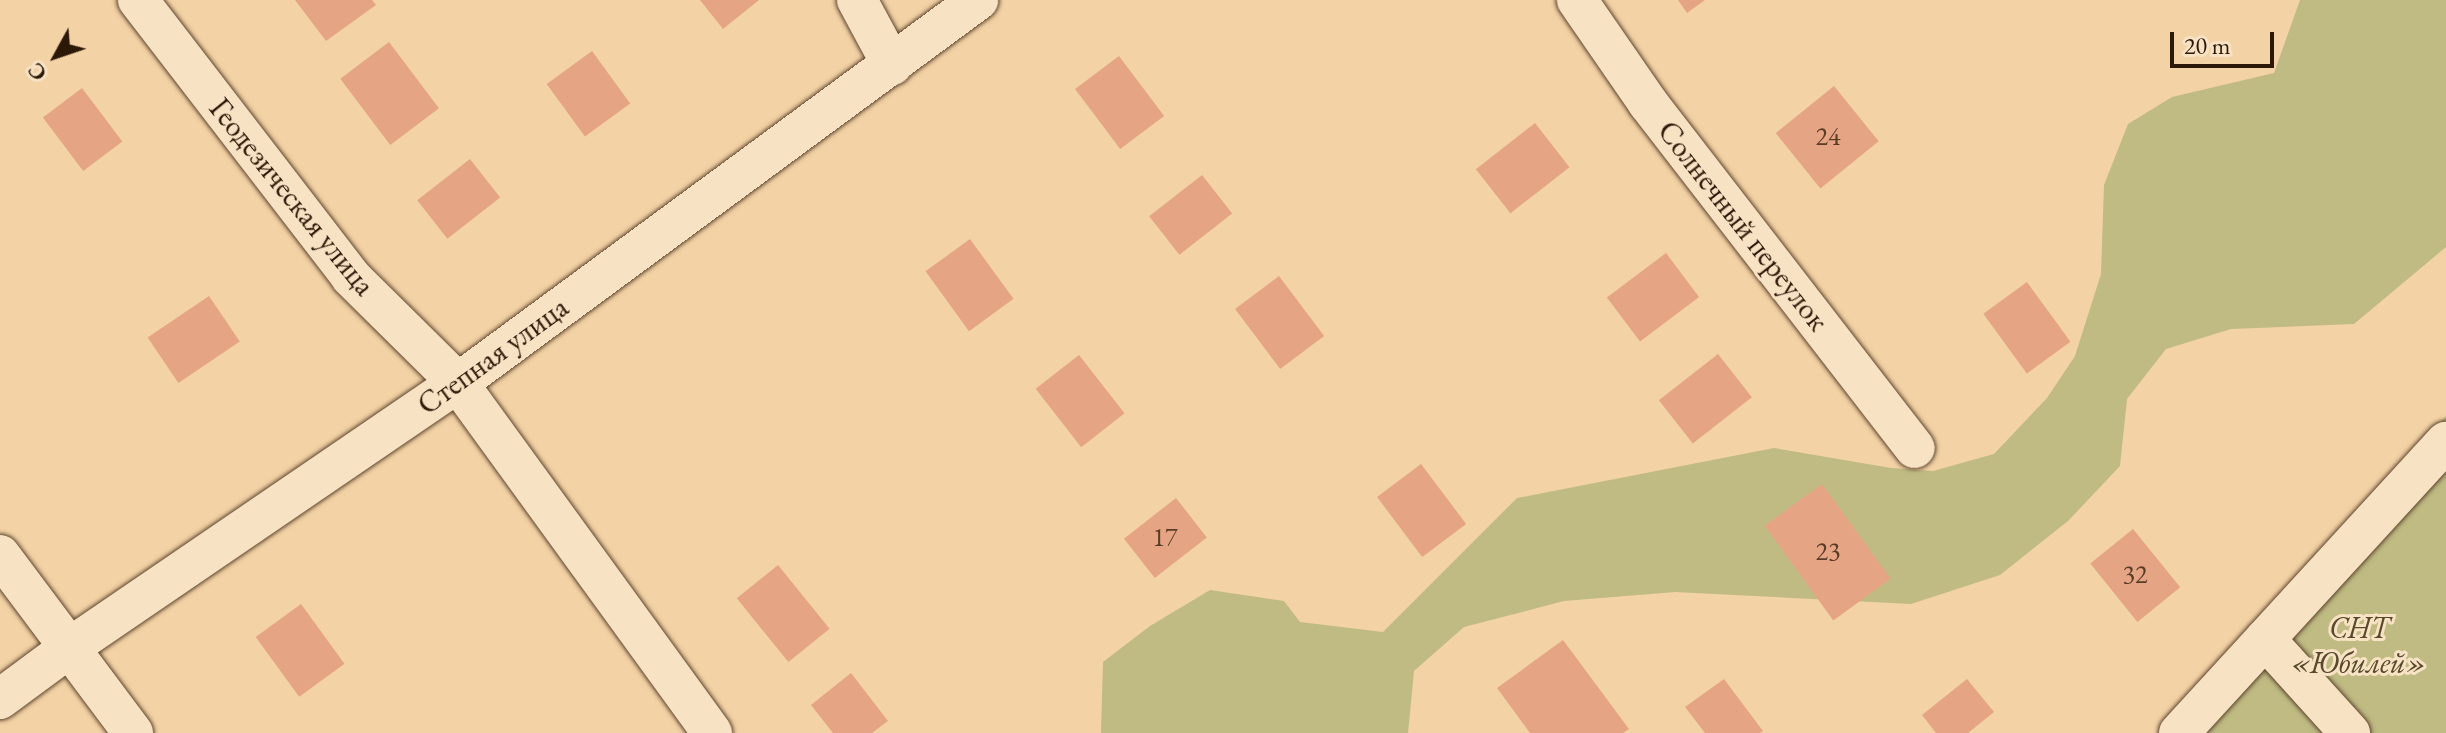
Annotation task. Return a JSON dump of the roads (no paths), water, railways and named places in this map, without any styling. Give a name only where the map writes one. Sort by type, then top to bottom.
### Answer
[{"type":"street","name":"Геодезическая улица","points":[[138,0],[351,277],[458,383],[712,733]]},
{"type":"street","points":[[857,0],[892,65]]},
{"type":"street","name":"Степная улица","points":[[0,699],[69,648],[458,383],[978,0]]},
{"type":"street","name":"Солнечный переулок","points":[[1577,0],[1648,103],[1915,448]]},
{"type":"street","points":[[2179,733],[2446,442]]},
{"type":"street","points":[[0,555],[133,733]]},
{"type":"street","points":[[2265,639],[2350,733]]},
{"type":"street","points":[[2301,678],[2379,733]]},
{"type":"park label","name":"СНТ «Юбилей»","points":[[2359,645]]}]
